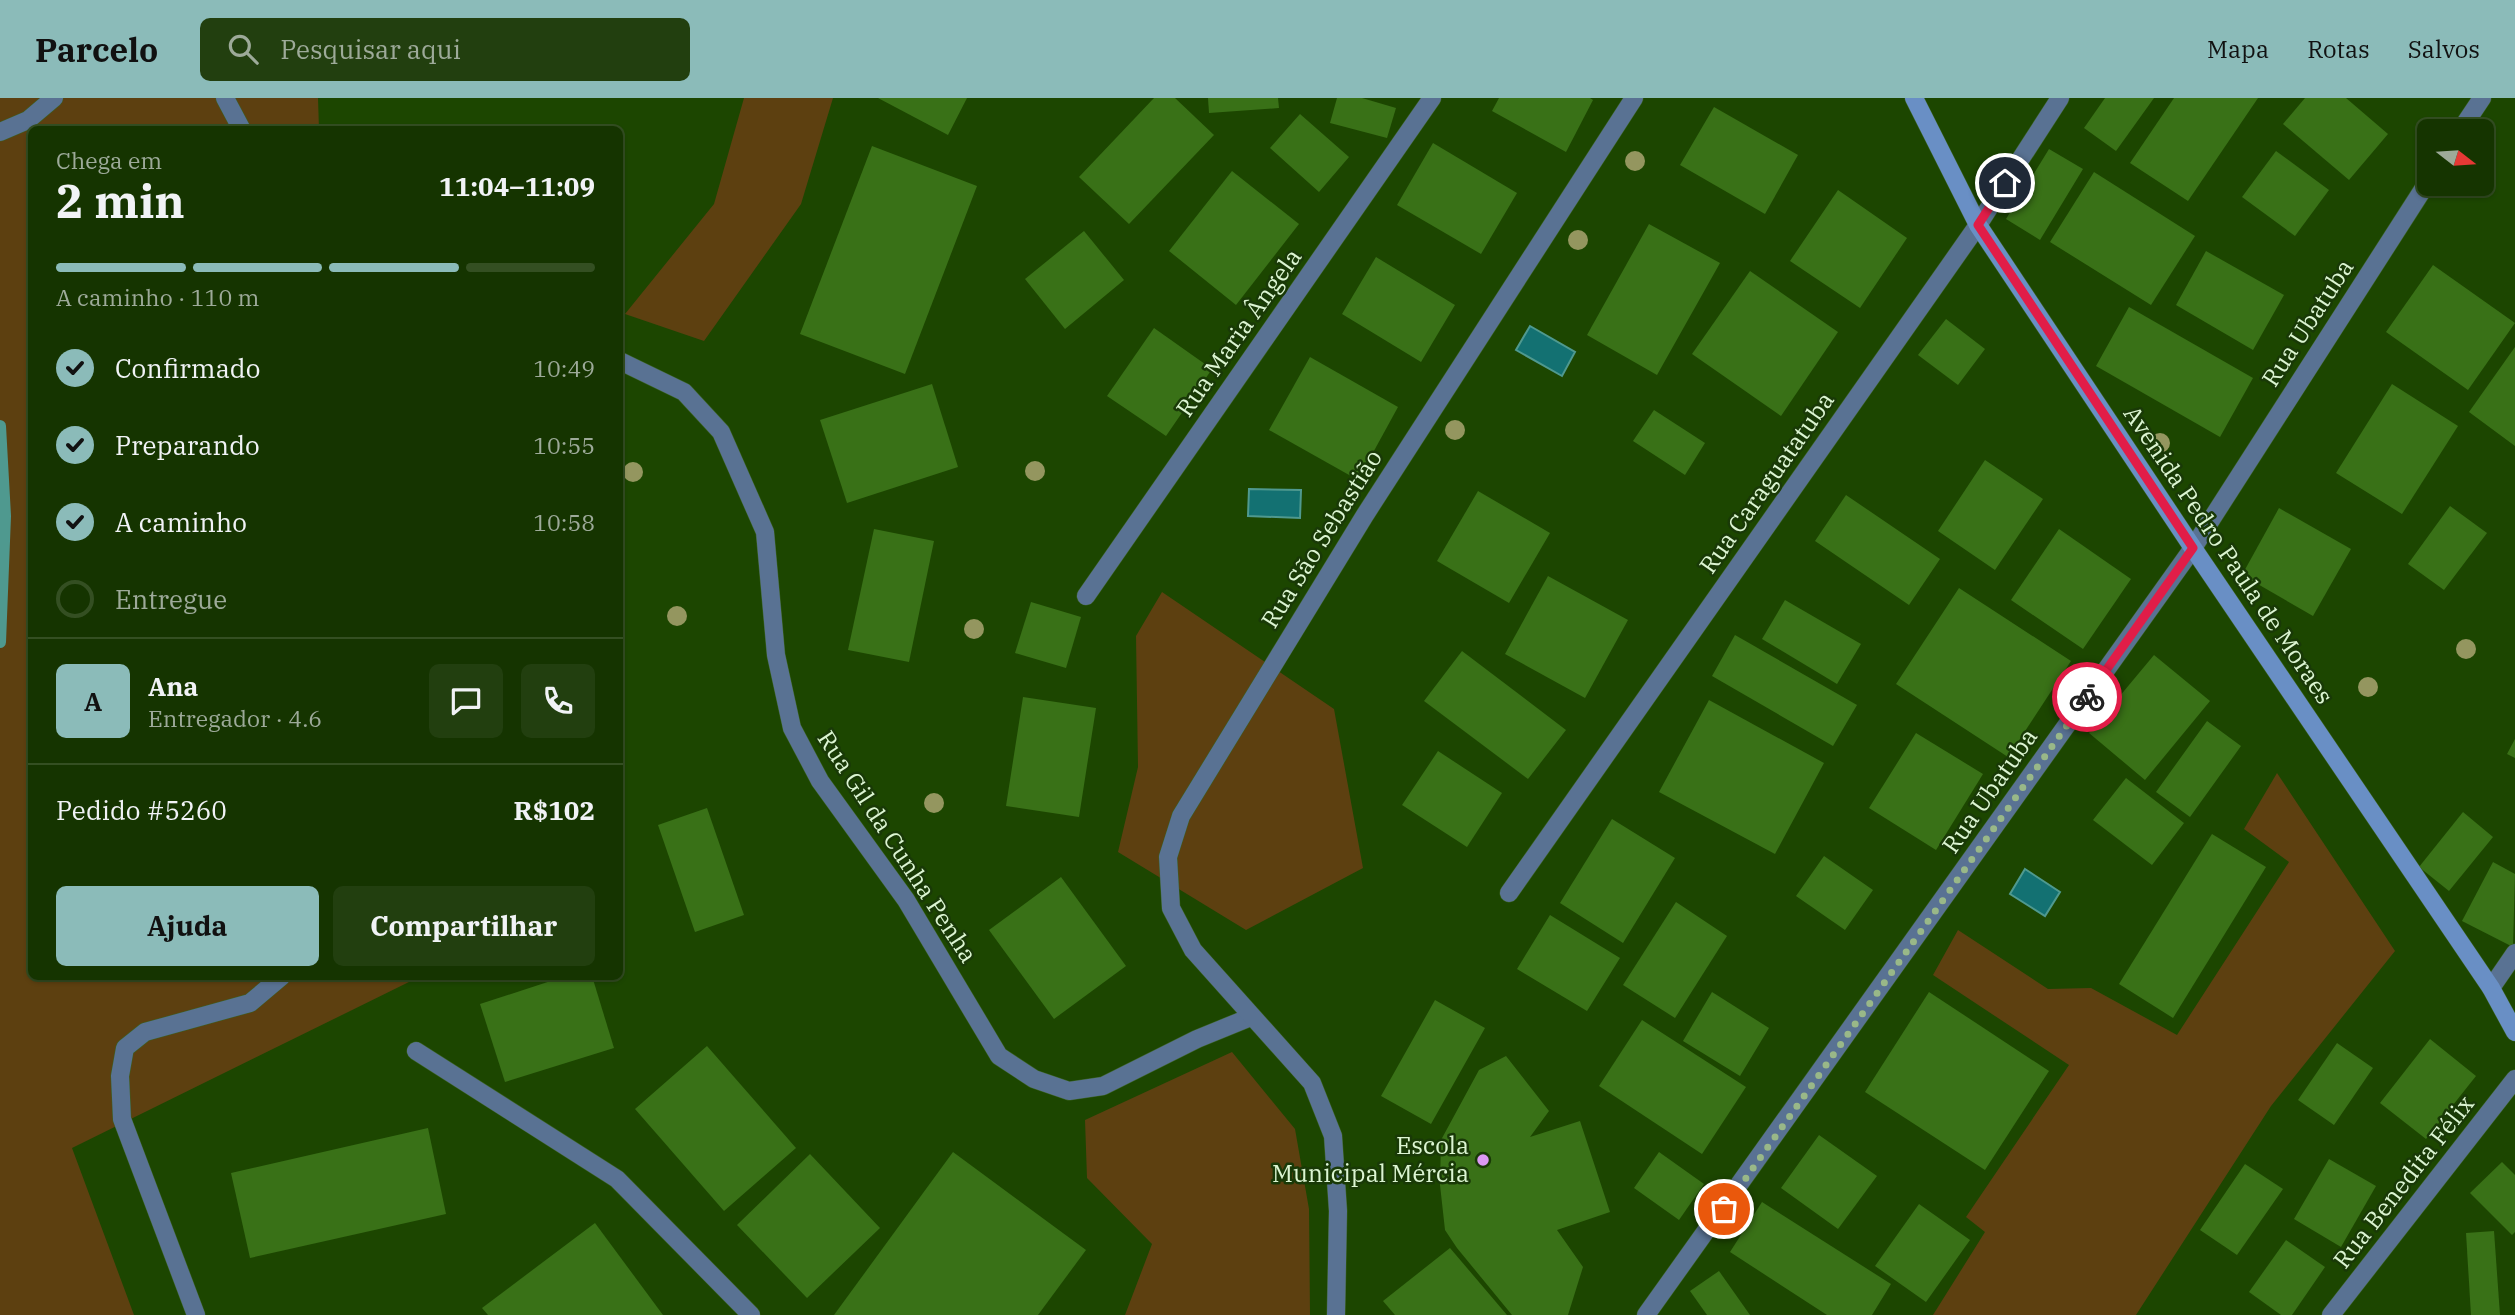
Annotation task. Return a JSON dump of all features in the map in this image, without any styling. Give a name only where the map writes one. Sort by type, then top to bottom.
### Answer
[{"type":"main road","name":"Avenida Pedro Paula de Moraes","points":[[1914,98],[1978,225],[2491,988],[2515,1032]]},
{"type":"street","points":[[0,132],[27,120],[54,98]]},
{"type":"street","points":[[225,98],[240,126]]},
{"type":"street","name":"Rua Maria Ângela","points":[[1086,596],[1432,98]]},
{"type":"street","name":"Rua São Sebastião","points":[[1251,1017],[1193,950],[1171,908],[1168,857],[1181,816],[1365,515],[1634,98]]},
{"type":"street","name":"Rua Caraguatatuba","points":[[1509,893],[1978,225],[2060,98]]},
{"type":"street","points":[[2468,119],[2482,98]]},
{"type":"street","name":"Rua Ubatuba","points":[[1646,1315],[2193,548],[2419,196]]},
{"type":"street","name":"Rua Gil da Cunha Penha","points":[[623,362],[684,392],[721,432],[765,532],[776,655],[792,728],[820,781],[906,900],[999,1056],[1034,1079],[1069,1091],[1103,1086],[1197,1039],[1251,1017]]},
{"type":"street","points":[[2491,988],[2515,953]]},
{"type":"street","points":[[196,1315],[122,1119],[120,1076],[125,1048],[145,1032],[250,1003],[277,980]]},
{"type":"street","points":[[1251,1017],[1312,1083],[1333,1136],[1338,1211],[1336,1315]]},
{"type":"street","points":[[416,1051],[618,1179],[751,1315]]},
{"type":"street","name":"Rua Benedita Félix","points":[[2331,1315],[2515,1079]]},
{"type":"shaded area","points":[[0,98],[318,98],[319,126],[28,126],[28,980],[411,981],[72,1148],[134,1315],[0,1315]]},
{"type":"shaded area","points":[[744,98],[833,98],[801,204],[704,341],[625,314],[714,204]]},
{"type":"shaded area","points":[[1162,592],[1334,709],[1363,868],[1246,930],[1118,852],[1138,767],[1136,636]]},
{"type":"shaded area","points":[[2277,773],[2395,951],[2271,1106],[2136,1315],[1933,1315],[1985,1232],[1966,1217],[2069,1065],[1933,975],[1958,930],[2048,989],[2091,988],[2177,1035],[2289,862],[2244,829]]},
{"type":"shaded area","points":[[1232,1052],[1295,1129],[1309,1209],[1310,1315],[1125,1315],[1152,1244],[1087,1178],[1085,1120]]},
{"type":"water","points":[[1530,326],[1575,352],[1562,376],[1516,350]]},
{"type":"water","points":[[1249,489],[1301,490],[1300,518],[1248,516]]},
{"type":"water","points":[[2025,869],[2060,892],[2045,916],[2010,894]]},
{"type":"building","points":[[878,98],[967,98],[948,135]]},
{"type":"building","points":[[1154,98],[1175,98],[1214,135],[1129,224],[1079,177]]},
{"type":"building","points":[[1208,98],[1278,98],[1279,108],[1209,113]]},
{"type":"building","points":[[1337,98],[1362,98],[1396,108],[1387,138],[1330,123]]},
{"type":"building","points":[[1499,98],[1593,100],[1566,152],[1492,111]]},
{"type":"building","points":[[2105,98],[2154,98],[2116,151],[2084,128]]},
{"type":"building","points":[[2174,98],[2258,98],[2188,201],[2130,163]]},
{"type":"building","points":[[2305,98],[2346,98],[2388,134],[2349,180],[2283,124]]},
{"type":"building","points":[[1714,107],[1798,155],[1765,214],[1680,165]]},
{"type":"building","points":[[1300,114],[1349,157],[1319,192],[1270,148]]},
{"type":"building","points":[[1433,143],[1517,193],[1481,254],[1397,205]]},
{"type":"building","points":[[872,146],[977,186],[905,374],[800,334]]},
{"type":"building","points":[[2049,149],[2083,169],[2040,240],[2006,219]]},
{"type":"building","points":[[2276,151],[2329,190],[2295,236],[2242,197]]},
{"type":"building","points":[[1232,171],[1299,224],[1236,305],[1169,251]]},
{"type":"building","points":[[2094,172],[2195,236],[2151,305],[2050,242]]},
{"type":"building","points":[[1838,190],[1907,238],[1860,308],[1790,261]]},
{"type":"building","points":[[1649,224],[1720,263],[1657,375],[1587,335]]},
{"type":"building","points":[[1084,231],[1124,280],[1065,329],[1025,279]]},
{"type":"building","points":[[2206,251],[2284,295],[2253,350],[2176,305]]},
{"type":"building","points":[[1376,257],[1455,305],[1421,362],[1342,314]]},
{"type":"building","points":[[2433,265],[2515,323],[2468,390],[2386,332]]},
{"type":"building","points":[[1750,271],[1838,332],[1781,416],[1692,354]]},
{"type":"building","points":[[2129,307],[2253,378],[2220,437],[2096,366]]},
{"type":"building","points":[[1946,319],[1985,349],[1958,385],[1918,355]]},
{"type":"building","points":[[1154,328],[1212,369],[1166,436],[1107,396]]},
{"type":"building","points":[[2515,347],[2515,446],[2469,412]]},
{"type":"building","points":[[1310,357],[1398,407],[1358,480],[1269,430]]},
{"type":"building","points":[[932,384],[958,467],[847,503],[820,420]]},
{"type":"building","points":[[2392,384],[2458,426],[2402,514],[2336,473]]},
{"type":"building","points":[[1654,410],[1705,443],[1685,475],[1633,441]]},
{"type":"building","points":[[1985,460],[2043,499],[1995,570],[1938,531]]},
{"type":"building","points":[[1478,491],[1550,533],[1509,603],[1437,561]]},
{"type":"building","points":[[1846,495],[1940,559],[1909,605],[1815,541]]},
{"type":"building","points":[[2450,506],[2487,533],[2444,590],[2408,564]]},
{"type":"building","points":[[2279,508],[2351,549],[2313,616],[2242,575]]},
{"type":"building","points":[[874,529],[934,541],[909,662],[848,650]]},
{"type":"building","points":[[2059,529],[2131,579],[2083,649],[2011,600]]},
{"type":"building","points":[[1548,576],[1628,620],[1585,698],[1505,654]]},
{"type":"building","points":[[1959,588],[2071,661],[2008,757],[1896,684]]},
{"type":"building","points":[[1785,600],[1861,644],[1837,684],[1762,639]]},
{"type":"building","points":[[1031,602],[1081,617],[1066,668],[1015,653]]},
{"type":"building","points":[[1735,635],[1857,705],[1833,746],[1712,676]]},
{"type":"building","points":[[1462,651],[1566,730],[1528,779],[1424,701]]},
{"type":"building","points":[[2154,655],[2210,701],[2145,780],[2089,733]]},
{"type":"building","points":[[1023,697],[1096,708],[1079,817],[1006,806]]},
{"type":"building","points":[[1709,700],[1824,763],[1775,854],[1659,792]]},
{"type":"building","points":[[2207,721],[2241,746],[2190,817],[2156,792]]},
{"type":"building","points":[[1916,733],[1983,774],[1936,850],[1869,808]]},
{"type":"building","points":[[2515,739],[2515,758],[2507,754]]},
{"type":"building","points":[[1438,751],[1502,793],[1467,847],[1402,805]]},
{"type":"building","points":[[2126,778],[2184,823],[2152,865],[2093,820]]},
{"type":"building","points":[[707,808],[744,915],[695,932],[658,825]]},
{"type":"building","points":[[2463,812],[2493,837],[2449,891],[2419,867]]},
{"type":"building","points":[[1612,819],[1675,858],[1623,943],[1560,903]]},
{"type":"building","points":[[2212,834],[2266,867],[2173,1018],[2119,984]]},
{"type":"building","points":[[1824,856],[1873,890],[1845,930],[1796,896]]},
{"type":"building","points":[[2493,862],[2515,874],[2513,947],[2462,921]]},
{"type":"building","points":[[1061,877],[1126,966],[1054,1019],[989,930]]},
{"type":"building","points":[[1676,902],[1727,936],[1675,1018],[1623,985]]},
{"type":"building","points":[[1550,915],[1620,958],[1587,1011],[1517,969]]},
{"type":"building","points":[[554,980],[593,980],[614,1048],[505,1082],[480,1004]]},
{"type":"building","points":[[1712,992],[1769,1028],[1740,1076],[1683,1041]]},
{"type":"building","points":[[1929,992],[2049,1071],[1985,1170],[1865,1092]]},
{"type":"building","points":[[1435,1000],[1485,1028],[1431,1124],[1381,1096]]},
{"type":"building","points":[[1642,1020],[1746,1087],[1702,1154],[1599,1086]]},
{"type":"building","points":[[2430,1039],[2476,1076],[2426,1139],[2380,1103]]},
{"type":"building","points":[[2337,1043],[2373,1068],[2334,1125],[2298,1100]]},
{"type":"building","points":[[707,1046],[796,1148],[724,1211],[635,1109]]},
{"type":"building","points":[[1506,1056],[1549,1111],[1530,1137],[1580,1121],[1610,1212],[1557,1230],[1583,1267],[1568,1315],[1512,1315],[1445,1230],[1440,1185],[1441,1140],[1479,1070]]},
{"type":"building","points":[[428,1128],[446,1214],[250,1258],[231,1173]]},
{"type":"building","points":[[1819,1135],[1877,1176],[1838,1229],[1781,1188]]},
{"type":"building","points":[[953,1152],[1086,1250],[1038,1315],[834,1315]]},
{"type":"building","points":[[1659,1152],[1704,1184],[1679,1220],[1634,1188]]},
{"type":"building","points":[[810,1154],[880,1228],[807,1298],[737,1225]]},
{"type":"building","points":[[2329,1159],[2376,1186],[2341,1247],[2294,1219]]},
{"type":"building","points":[[2502,1162],[2515,1175],[2515,1232],[2512,1235],[2470,1193]]},
{"type":"building","points":[[2245,1164],[2283,1189],[2237,1255],[2200,1230]]},
{"type":"building","points":[[1762,1202],[1891,1284],[1872,1315],[1827,1315],[1730,1252]]},
{"type":"building","points":[[1919,1204],[1970,1240],[1926,1302],[1875,1266]]},
{"type":"building","points":[[595,1223],[663,1315],[488,1315],[482,1308]]},
{"type":"building","points":[[2494,1231],[2500,1315],[2471,1315],[2466,1233]]},
{"type":"building","points":[[2286,1240],[2325,1267],[2292,1315],[2281,1315],[2249,1292]]},
{"type":"building","points":[[1450,1248],[1507,1315],[1395,1315],[1383,1301]]},
{"type":"building","points":[[1719,1271],[1750,1315],[1707,1315],[1690,1291]]},
{"type":"waterway","points":[[0,426],[5,516],[0,642]]},
{"type":"way so far","points":[[1724,1209],[2087,697]]},
{"type":"place","name":"Escola Municipal Mércia","points":[[1483,1160]]},
{"type":"route","points":[[2005,183],[1978,225],[2193,548],[2087,697]]}]
